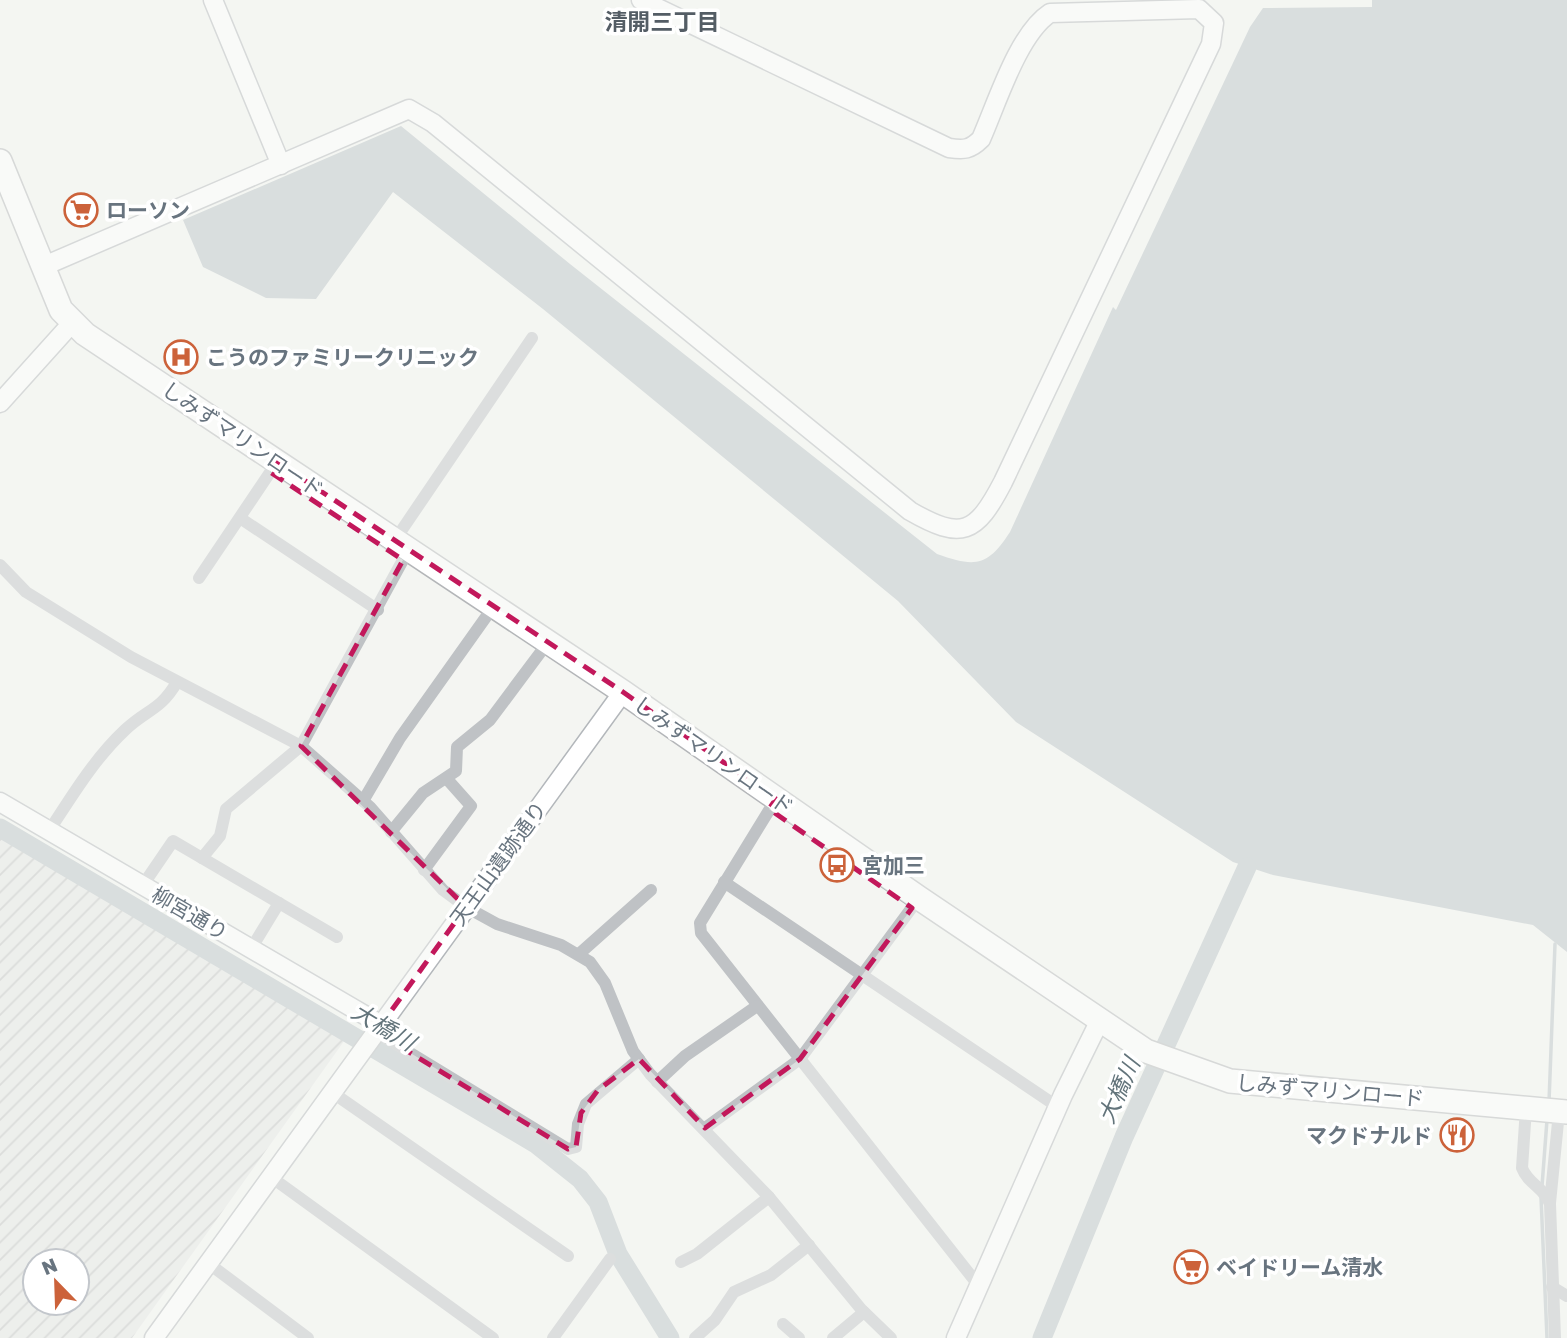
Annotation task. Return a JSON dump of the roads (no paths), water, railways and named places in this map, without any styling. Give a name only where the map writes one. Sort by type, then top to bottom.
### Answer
[{"type":"highway","name":"しみずマリンロード","points":[[0,161],[68,327]]},
{"type":"highway","name":"しみずマリンロード","points":[[0,195],[52,314],[68,327],[619,698],[1143,1056],[1177,1070],[1230,1081],[1548,1116]]},
{"type":"highway","name":"しみずマリンロード","points":[[399,550],[486,617],[540,653],[619,698]]},
{"type":"street","points":[[213,0],[281,164]]},
{"type":"street","points":[[44,266],[409,109],[419,113],[910,511],[936,526],[958,530],[972,524],[984,516],[1003,482],[1211,44],[1214,23],[1199,9],[1050,13],[1039,20],[1027,37],[981,139],[973,147],[963,150],[949,148],[641,0]]},
{"type":"street","points":[[0,403],[68,327]]},
{"type":"street","points":[[202,858],[220,836],[226,809],[301,746],[378,610],[399,550],[532,338]]},
{"type":"street","points":[[199,578],[273,467]]},
{"type":"street","points":[[240,518],[378,610]]},
{"type":"street","points":[[0,565],[26,592],[177,682],[301,746],[363,801],[443,890],[466,907],[497,924],[561,945],[590,962],[605,983],[620,1023],[639,1059],[657,1082],[705,1128],[769,1197],[864,1312],[891,1338]]},
{"type":"street","points":[[363,801],[400,738],[486,617]]},
{"type":"street","points":[[391,832],[423,793],[456,771],[457,747],[489,720],[540,653]]},
{"type":"street","points":[[49,831],[89,770],[126,729],[166,702],[177,682]]},
{"type":"street","name":"天王山遺跡通り","points":[[333,1093],[619,698]]},
{"type":"street","points":[[424,870],[471,806],[447,779]]},
{"type":"street","name":"柳宮通り","points":[[0,802],[251,949],[377,1030]]},
{"type":"street","points":[[772,804],[700,923],[701,933],[979,1286]]},
{"type":"street","points":[[143,885],[173,841],[337,937]]},
{"type":"street","points":[[724,882],[1058,1107]]},
{"type":"street","points":[[579,954],[651,890]]},
{"type":"street","points":[[251,949],[279,903]]},
{"type":"street","points":[[705,1128],[800,1059],[916,903]]},
{"type":"street","points":[[657,1082],[685,1056],[757,1006]]},
{"type":"street","points":[[956,1338],[1097,1025]]},
{"type":"street","points":[[377,1030],[568,1149],[576,1147],[578,1124],[586,1104],[639,1059]]},
{"type":"street","points":[[154,1338],[333,1093],[568,1256]]},
{"type":"street","points":[[1548,1116],[1522,1168],[1530,1182],[1549,1201]]},
{"type":"street","points":[[1548,1116],[1555,1338]]},
{"type":"street","points":[[271,1177],[493,1338]]},
{"type":"street","points":[[681,1262],[697,1254],[769,1197]]},
{"type":"street","points":[[695,1338],[715,1320],[734,1292],[771,1275],[809,1245]]},
{"type":"street","points":[[550,1338],[610,1259]]},
{"type":"street","points":[[208,1263],[308,1338]]},
{"type":"street","points":[[1552,1287],[1567,1296]]},
{"type":"street","points":[[833,1338],[864,1312]]},
{"type":"street","points":[[783,1324],[799,1338]]},
{"type":"waterway","name":"大橋川","points":[[0,828],[536,1144],[580,1179],[598,1202],[618,1254],[670,1338]]},
{"type":"waterway","name":"大橋川","points":[[1042,1338],[1124,1137],[1247,867]]},
{"type":"waterway","points":[[1549,1102],[1555,944]]},
{"type":"waterway","points":[[1542,1186],[1547,1120]]},
{"type":"waterway","points":[[1541,1197],[1547,1338]]},
{"type":"place","name":"ローソン","points":[[81,210]]},
{"type":"place","name":"こうのファミリークリニック","points":[[181,357]]},
{"type":"place","name":"宮加三","points":[[837,865]]},
{"type":"place","name":"マクドナルド","points":[[1457,1135]]},
{"type":"place","name":"ベイドリーム清水","points":[[1191,1267]]},
{"type":"district","name":"清開三丁目","points":[[662,21]]}]
